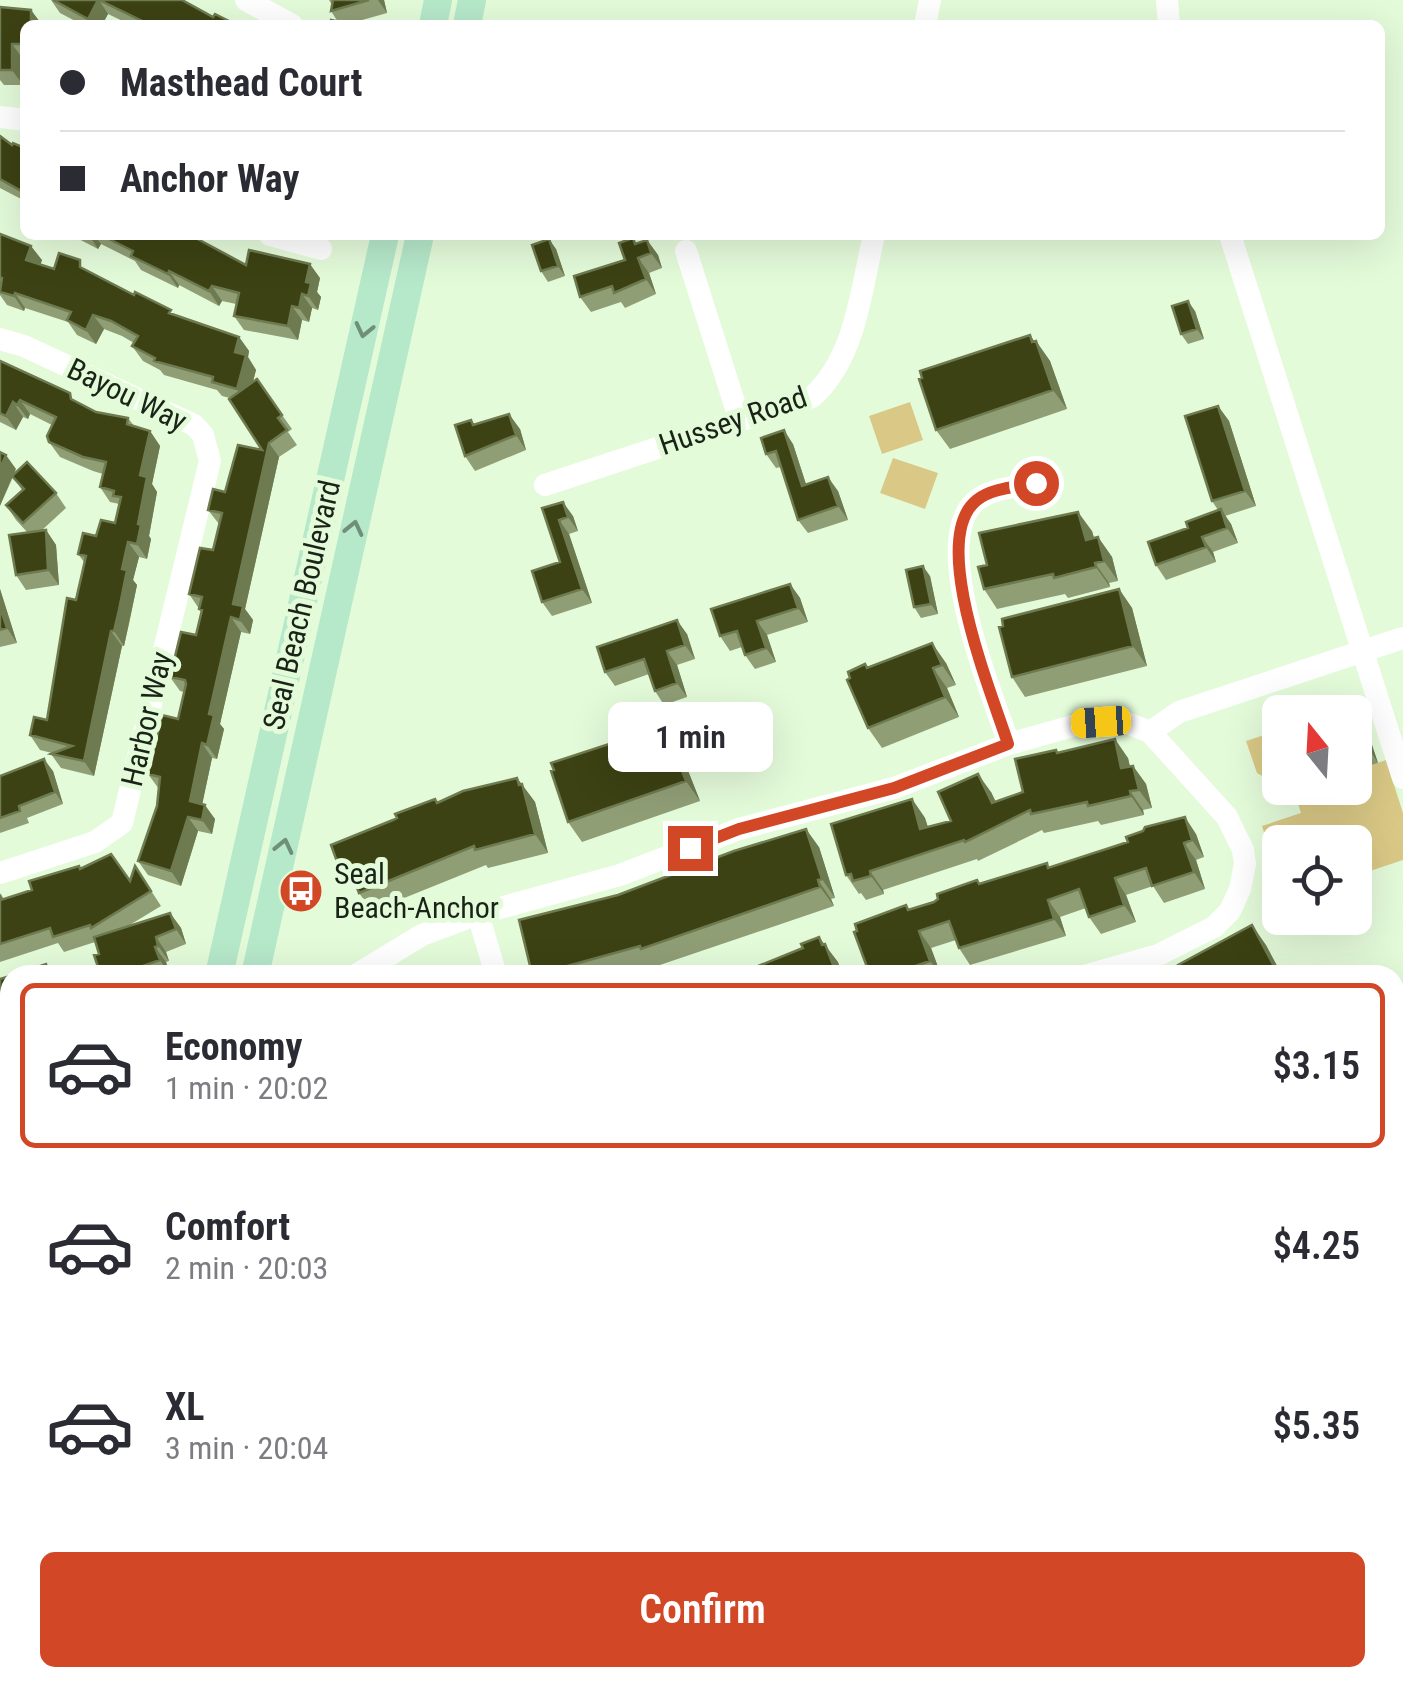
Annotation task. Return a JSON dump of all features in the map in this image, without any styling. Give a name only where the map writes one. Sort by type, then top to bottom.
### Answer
[{"type":"main road","name":"Seal Beach Boulevard","points":[[221,965],[385,240]]},
{"type":"main road","name":"Seal Beach Boulevard","points":[[257,965],[419,240]]},
{"type":"street","points":[[246,0],[283,20]]},
{"type":"street","points":[[289,240],[322,249]]},
{"type":"street","name":"Hussey Road","points":[[545,485],[812,397],[830,381],[848,341],[873,240]]},
{"type":"street","points":[[1232,240],[1403,778]]},
{"type":"street","points":[[686,251],[740,421]]},
{"type":"street","name":"Bayou Way","points":[[0,338],[194,425],[203,435],[210,461],[202,485]]},
{"type":"street","points":[[1008,744],[965,608],[959,563],[963,524],[973,502],[990,493],[1036,483]]},
{"type":"street","name":"Harbor Way","points":[[0,873],[95,842],[122,823],[202,485]]},
{"type":"street","points":[[1150,732],[1179,712],[1403,638]]},
{"type":"street","points":[[372,965],[422,935],[478,914],[620,874],[739,829],[894,788],[1008,744],[1080,724],[1122,721],[1150,732],[1227,817],[1244,850],[1245,864],[1230,912],[1214,927],[1158,956],[1124,965]]},
{"type":"street","points":[[478,914],[493,965]]},
{"type":"shaded area","points":[[910,402],[923,440],[882,454],[869,416]]},
{"type":"shaded area","points":[[893,458],[938,473],[925,509],[880,493]]},
{"type":"shaded area","points":[[1262,736],[1262,776],[1257,773],[1246,741]]},
{"type":"shaded area","points":[[1386,760],[1403,813],[1403,860],[1372,870],[1372,825],[1265,825],[1301,813],[1298,805],[1372,805],[1372,765]]},
{"type":"building","points":[[53,0],[98,0],[88,19]]},
{"type":"building","points":[[99,0],[182,0],[227,20],[140,20]]},
{"type":"building","points":[[333,0],[369,0],[331,11]]},
{"type":"building","points":[[0,7],[31,10],[31,20],[20,20],[20,44],[12,44],[12,70],[0,70]]},
{"type":"building","points":[[0,136],[20,146],[20,190],[0,179]]},
{"type":"building","points":[[0,234],[31,246],[26,260],[54,269],[59,253],[80,260],[80,267],[171,310],[169,313],[239,337],[235,352],[246,355],[237,389],[212,382],[213,377],[154,361],[155,358],[132,346],[138,336],[111,321],[93,315],[86,330],[67,320],[71,312],[15,293],[14,296],[0,292]]},
{"type":"building","points":[[111,240],[199,240],[246,265],[249,250],[310,264],[306,282],[311,283],[308,296],[302,294],[299,308],[292,306],[288,326],[234,316],[239,293],[212,286],[209,291],[131,256],[133,251]]},
{"type":"building","points":[[549,240],[558,266],[541,271],[532,245]]},
{"type":"building","points":[[647,240],[651,253],[638,258],[646,279],[614,293],[612,286],[580,297],[574,276],[625,260],[619,243]]},
{"type":"building","points":[[1188,301],[1197,329],[1181,334],[1172,306]]},
{"type":"building","points":[[1030,335],[1032,342],[1036,341],[1053,390],[936,430],[919,379],[920,371]]},
{"type":"building","points":[[0,361],[70,393],[71,399],[96,412],[128,418],[127,424],[150,431],[140,475],[147,477],[138,524],[141,525],[137,544],[128,542],[119,610],[111,631],[84,761],[51,754],[72,746],[30,735],[34,717],[47,720],[67,598],[76,600],[86,556],[78,554],[83,533],[96,536],[101,520],[115,523],[121,497],[100,487],[106,462],[49,442],[47,436],[56,417],[20,400],[17,405],[13,402],[6,416],[0,413]]},
{"type":"building","points":[[257,379],[282,415],[278,418],[287,430],[269,443],[233,604],[243,606],[240,620],[231,617],[209,714],[214,715],[207,745],[202,743],[190,801],[205,805],[202,820],[188,817],[171,871],[138,861],[157,806],[160,777],[148,774],[162,715],[178,719],[186,684],[185,680],[170,677],[181,632],[196,635],[202,610],[202,597],[189,594],[200,548],[213,550],[222,513],[208,510],[213,489],[225,492],[238,445],[262,450],[229,399]]},
{"type":"building","points":[[1218,406],[1245,491],[1212,501],[1185,416]]},
{"type":"building","points":[[509,414],[516,435],[465,456],[455,425],[471,420],[473,425]]},
{"type":"building","points":[[784,430],[802,486],[828,477],[838,506],[798,520],[776,451],[766,454],[761,438]]},
{"type":"building","points":[[27,462],[56,493],[23,523],[6,505],[24,489],[12,476]]},
{"type":"building","points":[[563,502],[568,517],[559,520],[582,589],[542,602],[532,571],[560,562],[542,508]]},
{"type":"building","points":[[1221,509],[1227,528],[1202,537],[1206,547],[1156,565],[1148,542],[1188,528],[1186,522]]},
{"type":"building","points":[[1078,512],[1086,540],[1098,537],[1104,561],[1095,563],[1096,567],[1054,578],[1053,574],[984,589],[978,567],[987,565],[979,533]]},
{"type":"building","points":[[46,530],[48,570],[16,575],[9,535]]},
{"type":"building","points":[[923,566],[931,604],[914,607],[906,570]]},
{"type":"building","points":[[790,584],[798,608],[757,621],[766,648],[745,655],[737,631],[720,636],[711,609]]},
{"type":"building","points":[[1119,589],[1133,646],[1012,677],[999,627],[1003,626],[1002,619]]},
{"type":"building","points":[[0,607],[7,628],[0,630]]},
{"type":"building","points":[[677,620],[685,645],[667,651],[677,683],[655,691],[644,659],[605,672],[597,647]]},
{"type":"building","points":[[932,643],[942,665],[933,668],[945,697],[868,728],[847,680],[848,672]]},
{"type":"building","points":[[661,727],[686,781],[568,822],[551,763]]},
{"type":"building","points":[[1115,739],[1121,768],[1133,766],[1139,790],[1130,791],[1131,796],[1031,814],[1030,810],[965,842],[870,871],[871,876],[853,881],[851,874],[846,875],[831,824],[912,799],[920,829],[951,821],[938,792],[978,774],[992,803],[1023,792],[1015,759]]},
{"type":"building","points":[[44,759],[55,792],[0,818],[0,776]]},
{"type":"building","points":[[517,778],[535,834],[475,850],[474,846],[359,893],[348,864],[339,867],[331,845],[435,799],[437,803],[463,791]]},
{"type":"building","points":[[1185,817],[1192,840],[1184,843],[1194,872],[1152,886],[1146,868],[1115,878],[1124,905],[1089,917],[1079,889],[1048,900],[1054,919],[959,948],[949,921],[919,931],[930,961],[918,965],[866,965],[854,932],[855,924],[906,905],[908,910],[934,902],[937,894],[977,880],[979,884],[1047,863],[1048,868],[1128,842],[1126,837],[1145,827]]},
{"type":"building","points":[[806,829],[822,879],[818,880],[820,887],[641,949],[640,946],[571,965],[530,965],[519,920],[618,895],[734,851]]},
{"type":"building","points":[[111,854],[130,881],[135,866],[151,891],[91,928],[90,925],[53,937],[50,928],[0,944],[0,895],[1,900],[32,890],[29,881],[79,866],[80,869]]},
{"type":"building","points":[[170,913],[176,929],[156,937],[160,960],[146,965],[97,965],[94,937]]},
{"type":"building","points":[[1252,925],[1273,965],[1178,965]]},
{"type":"building","points":[[819,937],[833,965],[761,965],[803,948],[801,944]]},
{"type":"place","name":"Seal Beach-Anchor","points":[[301,891]]},
{"type":"route","points":[[690,848],[739,829],[894,788],[1008,744],[965,608],[959,563],[963,524],[973,502],[990,493],[1036,483]]}]
